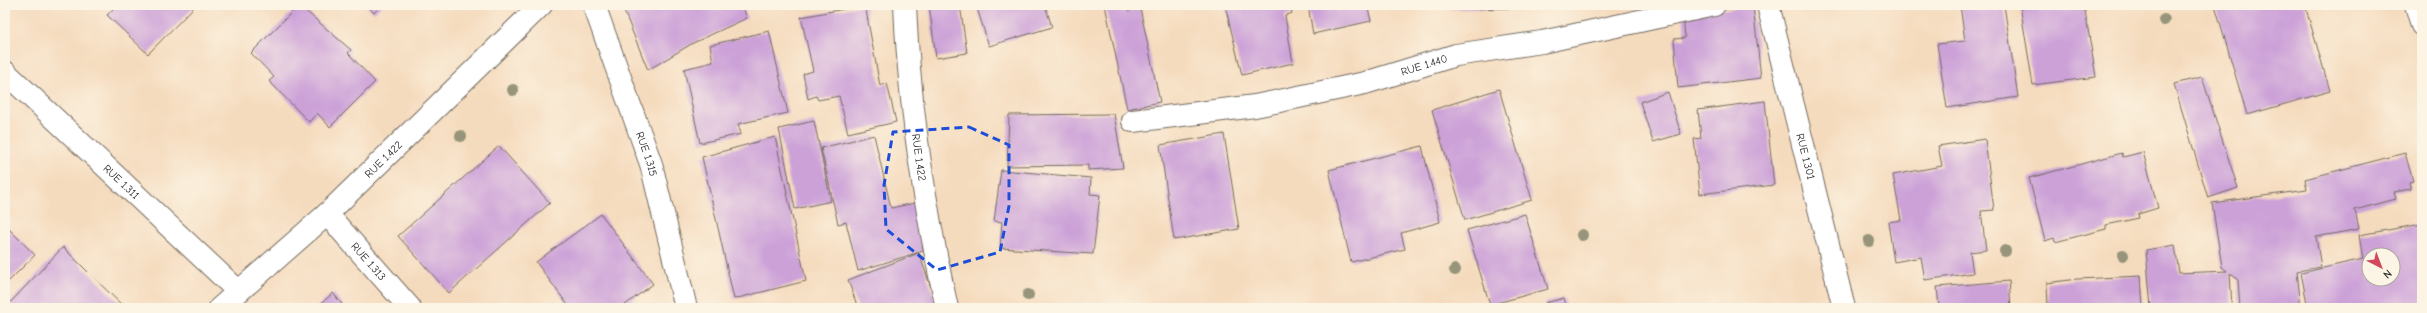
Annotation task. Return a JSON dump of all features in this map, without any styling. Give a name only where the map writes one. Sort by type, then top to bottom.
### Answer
[{"type":"street","name":"RUE 1.422","points":[[220,308],[327,214],[541,5]]},
{"type":"street","name":"RUE 1.315","points":[[594,5],[651,164],[686,308]]},
{"type":"street","name":"RUE 1.422","points":[[906,5],[907,58],[921,167],[947,308]]},
{"type":"street","name":"RUE 1.440","points":[[1133,121],[1255,106],[1365,83],[1456,55],[1542,42],[1714,5]]},
{"type":"street","name":"RUE 1.301","points":[[1768,5],[1844,308]]},
{"type":"street","points":[[2416,5],[2422,25]]},
{"type":"street","name":"RUE 1.311","points":[[5,72],[238,291]]},
{"type":"street","name":"RUE 1.313","points":[[327,214],[410,308]]},
{"type":"highlighted area","points":[[969,127],[1009,145],[1009,206],[1000,252],[937,270],[886,229],[884,185],[893,132]]},
{"type":"building","points":[[115,5],[196,5],[148,54],[107,15],[116,6]]},
{"type":"building","points":[[299,5],[351,50],[348,53],[375,82],[330,127],[317,113],[309,122],[269,81],[274,77],[251,53]]},
{"type":"building","points":[[366,5],[382,5],[374,13]]},
{"type":"building","points":[[651,5],[742,5],[747,18],[693,43],[648,70],[624,11]]},
{"type":"building","points":[[865,5],[880,86],[887,83],[896,122],[848,133],[839,96],[818,100],[816,96],[808,99],[803,74],[813,71],[801,17]]},
{"type":"building","points":[[929,5],[960,5],[967,53],[936,58]]},
{"type":"building","points":[[976,5],[1045,5],[1052,27],[989,46]]},
{"type":"building","points":[[1105,5],[1127,5],[1128,11],[1140,8],[1160,102],[1127,109]]},
{"type":"building","points":[[1225,5],[1290,5],[1292,13],[1285,16],[1293,63],[1242,75]]},
{"type":"building","points":[[1308,5],[1367,5],[1371,21],[1313,34]]},
{"type":"building","points":[[1451,5],[1532,5],[1532,8],[1451,9]]},
{"type":"building","points":[[1960,5],[2004,5],[2018,97],[1947,108],[1937,44],[1965,41]]},
{"type":"building","points":[[2020,5],[2084,5],[2096,77],[2033,85]]},
{"type":"building","points":[[2215,5],[2305,5],[2330,91],[2247,115]]},
{"type":"building","points":[[1753,6],[1761,78],[1678,88],[1674,39],[1685,38],[1683,14]]},
{"type":"building","points":[[769,31],[788,113],[738,124],[741,134],[700,143],[684,69],[713,62],[710,45]]},
{"type":"building","points":[[2202,77],[2238,188],[2208,198],[2174,84]]},
{"type":"building","points":[[1499,89],[1532,200],[1465,220],[1432,110]]},
{"type":"building","points":[[1668,92],[1681,134],[1653,142],[1640,102]]},
{"type":"building","points":[[1765,101],[1774,185],[1700,194],[1694,139],[1701,138],[1698,110]]},
{"type":"building","points":[[1114,114],[1123,168],[1088,170],[1088,165],[1007,166],[1009,115]]},
{"type":"building","points":[[814,121],[831,201],[795,209],[779,129]]},
{"type":"building","points":[[1224,134],[1239,229],[1174,240],[1160,145]]},
{"type":"building","points":[[874,135],[891,208],[915,203],[926,250],[858,271],[846,222],[838,224],[821,148]]},
{"type":"building","points":[[775,137],[806,281],[734,299],[702,157]]},
{"type":"building","points":[[1985,139],[1994,210],[1981,211],[1986,250],[1970,252],[1973,273],[1925,280],[1921,257],[1894,262],[1888,222],[1901,220],[1893,175],[1942,166],[1938,146]]},
{"type":"building","points":[[499,146],[550,203],[449,293],[398,236]]},
{"type":"building","points":[[1422,146],[1440,222],[1401,233],[1405,249],[1351,262],[1329,170]]},
{"type":"building","points":[[2143,152],[2158,208],[2138,214],[2139,218],[2106,225],[2106,229],[2055,242],[2054,238],[2045,241],[2029,178],[2122,153],[2123,157]]},
{"type":"building","points":[[2405,153],[2413,181],[2409,182],[2411,189],[2394,192],[2396,199],[2355,210],[2359,229],[2316,237],[2321,267],[2297,271],[2301,308],[2240,308],[2238,280],[2230,273],[2232,308],[2151,308],[2146,250],[2175,245],[2179,273],[2227,271],[2222,267],[2212,203],[2307,190],[2305,179]]},
{"type":"building","points":[[1001,170],[1091,178],[1090,194],[1100,195],[1093,254],[1000,248],[1002,222],[994,221]]},
{"type":"building","points":[[601,214],[653,284],[621,308],[570,308],[536,262]]},
{"type":"building","points":[[1525,214],[1548,289],[1490,305],[1467,230]]},
{"type":"building","points":[[2422,224],[2422,308],[2308,308],[2301,273],[2361,259],[2361,287],[2401,287],[2401,247],[2361,247],[2359,235]]},
{"type":"building","points":[[5,225],[35,255],[5,285]]},
{"type":"building","points":[[63,247],[90,274],[125,308],[5,308]]},
{"type":"building","points":[[919,253],[938,308],[858,308],[848,280]]},
{"type":"building","points":[[2141,276],[2143,308],[2048,308],[2047,283],[2077,279]]},
{"type":"building","points":[[2009,281],[2011,308],[1939,308],[1937,287]]},
{"type":"building","points":[[333,293],[345,308],[316,308]]},
{"type":"building","points":[[1564,298],[1567,308],[1547,308],[1545,303]]},
{"type":"building","points":[[1229,304],[1230,308],[1207,308],[1207,307]]}]
